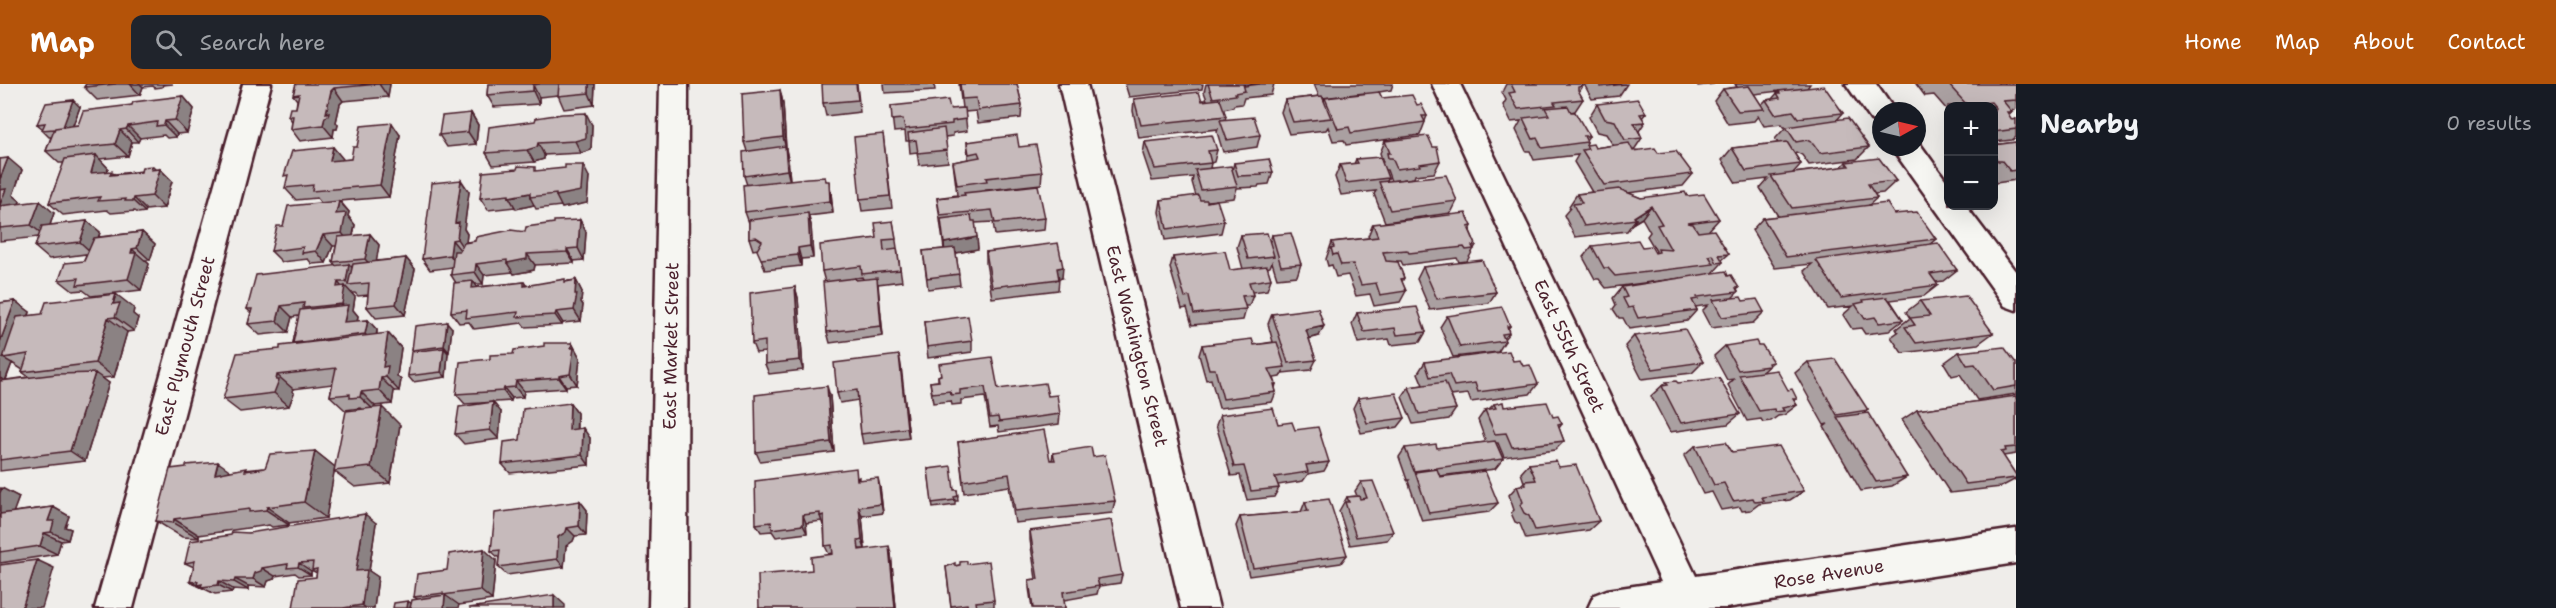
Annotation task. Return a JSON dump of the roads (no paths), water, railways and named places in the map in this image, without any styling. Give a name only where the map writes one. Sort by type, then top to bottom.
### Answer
[{"type":"street","name":"East Plymouth Street","points":[[114,608],[257,84]]},
{"type":"street","name":"East Market Street","points":[[668,608],[674,84]]},
{"type":"street","name":"East Washington Street","points":[[1073,84],[1200,608]]},
{"type":"street","name":"East 55th Street","points":[[1446,84],[1689,602]]},
{"type":"street","points":[[1860,84],[1874,102]]},
{"type":"street","points":[[1913,156],[1944,198]]},
{"type":"street","points":[[1953,210],[2016,297]]},
{"type":"street","name":"Rose Avenue","points":[[1607,608],[1689,602],[2016,546]]}]
